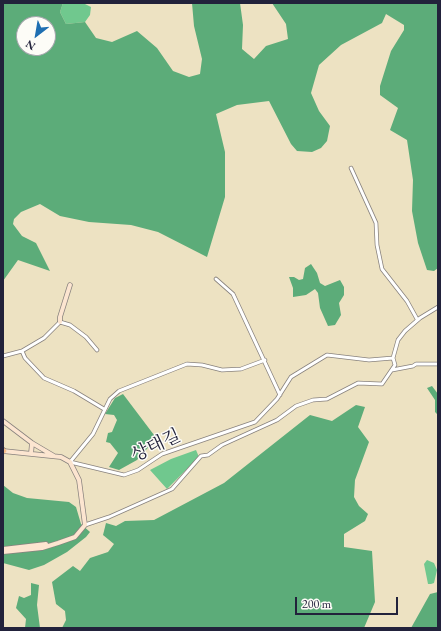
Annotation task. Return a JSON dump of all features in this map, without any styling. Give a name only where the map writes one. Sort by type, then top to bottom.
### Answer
[{"type":"main road","points":[[60,322],[60,317],[70,285]]},
{"type":"main road","points":[[3,421],[32,443],[54,456]]},
{"type":"main road","points":[[31,454],[32,443]]},
{"type":"main road","points":[[3,451],[61,457],[70,462],[79,480],[86,525],[75,537],[58,543],[42,548],[3,551]]},
{"type":"main road","points":[[3,551],[58,543]]},
{"type":"street","points":[[351,168],[367,205],[372,212],[376,224],[377,245],[382,269],[402,293],[417,319]]},
{"type":"street","points":[[216,279],[233,294],[280,395]]},
{"type":"street","points":[[86,525],[109,517],[172,489],[201,456],[208,455],[222,445],[263,425],[277,420],[296,406],[313,400],[328,399],[358,383],[382,384],[395,365],[392,358],[398,340],[417,319],[438,307]]},
{"type":"street","points":[[3,356],[22,351],[44,338],[60,322],[70,325],[86,337],[97,350]]},
{"type":"street","points":[[22,351],[25,358],[44,378],[74,391],[104,409]]},
{"type":"street","name":"상태길","points":[[70,462],[124,475],[138,470],[162,454],[255,422],[280,395],[291,377],[327,355],[368,360],[392,358]]},
{"type":"street","points":[[70,462],[86,444],[110,399],[119,391],[187,364],[202,365],[222,370],[241,369],[265,360]]},
{"type":"street","points":[[392,370],[413,366],[416,364],[438,364]]},
{"type":"street","points":[[259,418],[263,425]]},
{"type":"green space","points":[[3,3],[63,3],[60,12],[66,24],[85,22],[96,38],[112,42],[137,31],[157,48],[173,71],[189,77],[200,74],[202,59],[194,26],[192,3],[240,3],[243,25],[242,49],[254,59],[266,46],[288,39],[286,24],[272,3],[438,3],[438,268],[434,271],[427,270],[418,243],[412,211],[413,180],[407,140],[390,130],[398,108],[380,95],[380,86],[391,51],[404,30],[404,25],[386,14],[382,23],[341,45],[319,65],[311,93],[319,111],[330,126],[327,141],[321,148],[312,152],[297,151],[291,144],[269,101],[237,105],[216,114],[225,152],[225,197],[207,257],[158,232],[131,225],[89,222],[60,216],[40,204],[21,212],[14,219],[13,224],[22,236],[36,243],[50,271],[18,260],[3,281]]},
{"type":"green space","points":[[63,3],[83,3],[91,7],[90,15],[85,22],[66,24],[60,12]]},
{"type":"green space","points":[[311,264],[317,273],[320,283],[325,286],[340,280],[344,287],[344,295],[339,303],[341,315],[335,325],[328,326],[320,308],[318,293],[315,289],[306,295],[293,297],[293,288],[289,277],[294,277],[299,280],[303,279],[305,268]]},
{"type":"green space","points":[[432,386],[438,394],[438,415],[435,412],[435,400],[427,388]]},
{"type":"green space","points":[[123,394],[154,435],[154,441],[137,460],[119,470],[109,467],[118,453],[110,443],[106,442],[108,433],[112,432],[117,420],[114,415],[105,414],[115,398]]},
{"type":"green space","points":[[356,405],[365,407],[358,427],[369,442],[355,480],[354,497],[359,506],[368,514],[365,521],[344,534],[344,547],[372,551],[375,602],[364,628],[62,628],[66,620],[65,611],[56,604],[52,582],[73,566],[80,571],[90,558],[108,552],[114,544],[103,535],[106,523],[116,526],[125,521],[154,520],[224,483],[310,415],[332,421]]},
{"type":"green space","points":[[196,450],[199,457],[167,489],[150,470],[171,459]]},
{"type":"green space","points":[[3,485],[13,493],[27,498],[69,502],[76,507],[81,524],[90,532],[67,552],[44,565],[29,570],[3,563]]},
{"type":"green space","points":[[427,560],[434,563],[437,570],[434,583],[431,584],[428,584],[424,564]]},
{"type":"green space","points":[[31,583],[39,585],[37,605],[40,628],[25,628],[26,619],[16,608],[19,596],[24,598],[31,595]]},
{"type":"green space","points":[[438,592],[438,628],[411,628],[430,594]]}]
